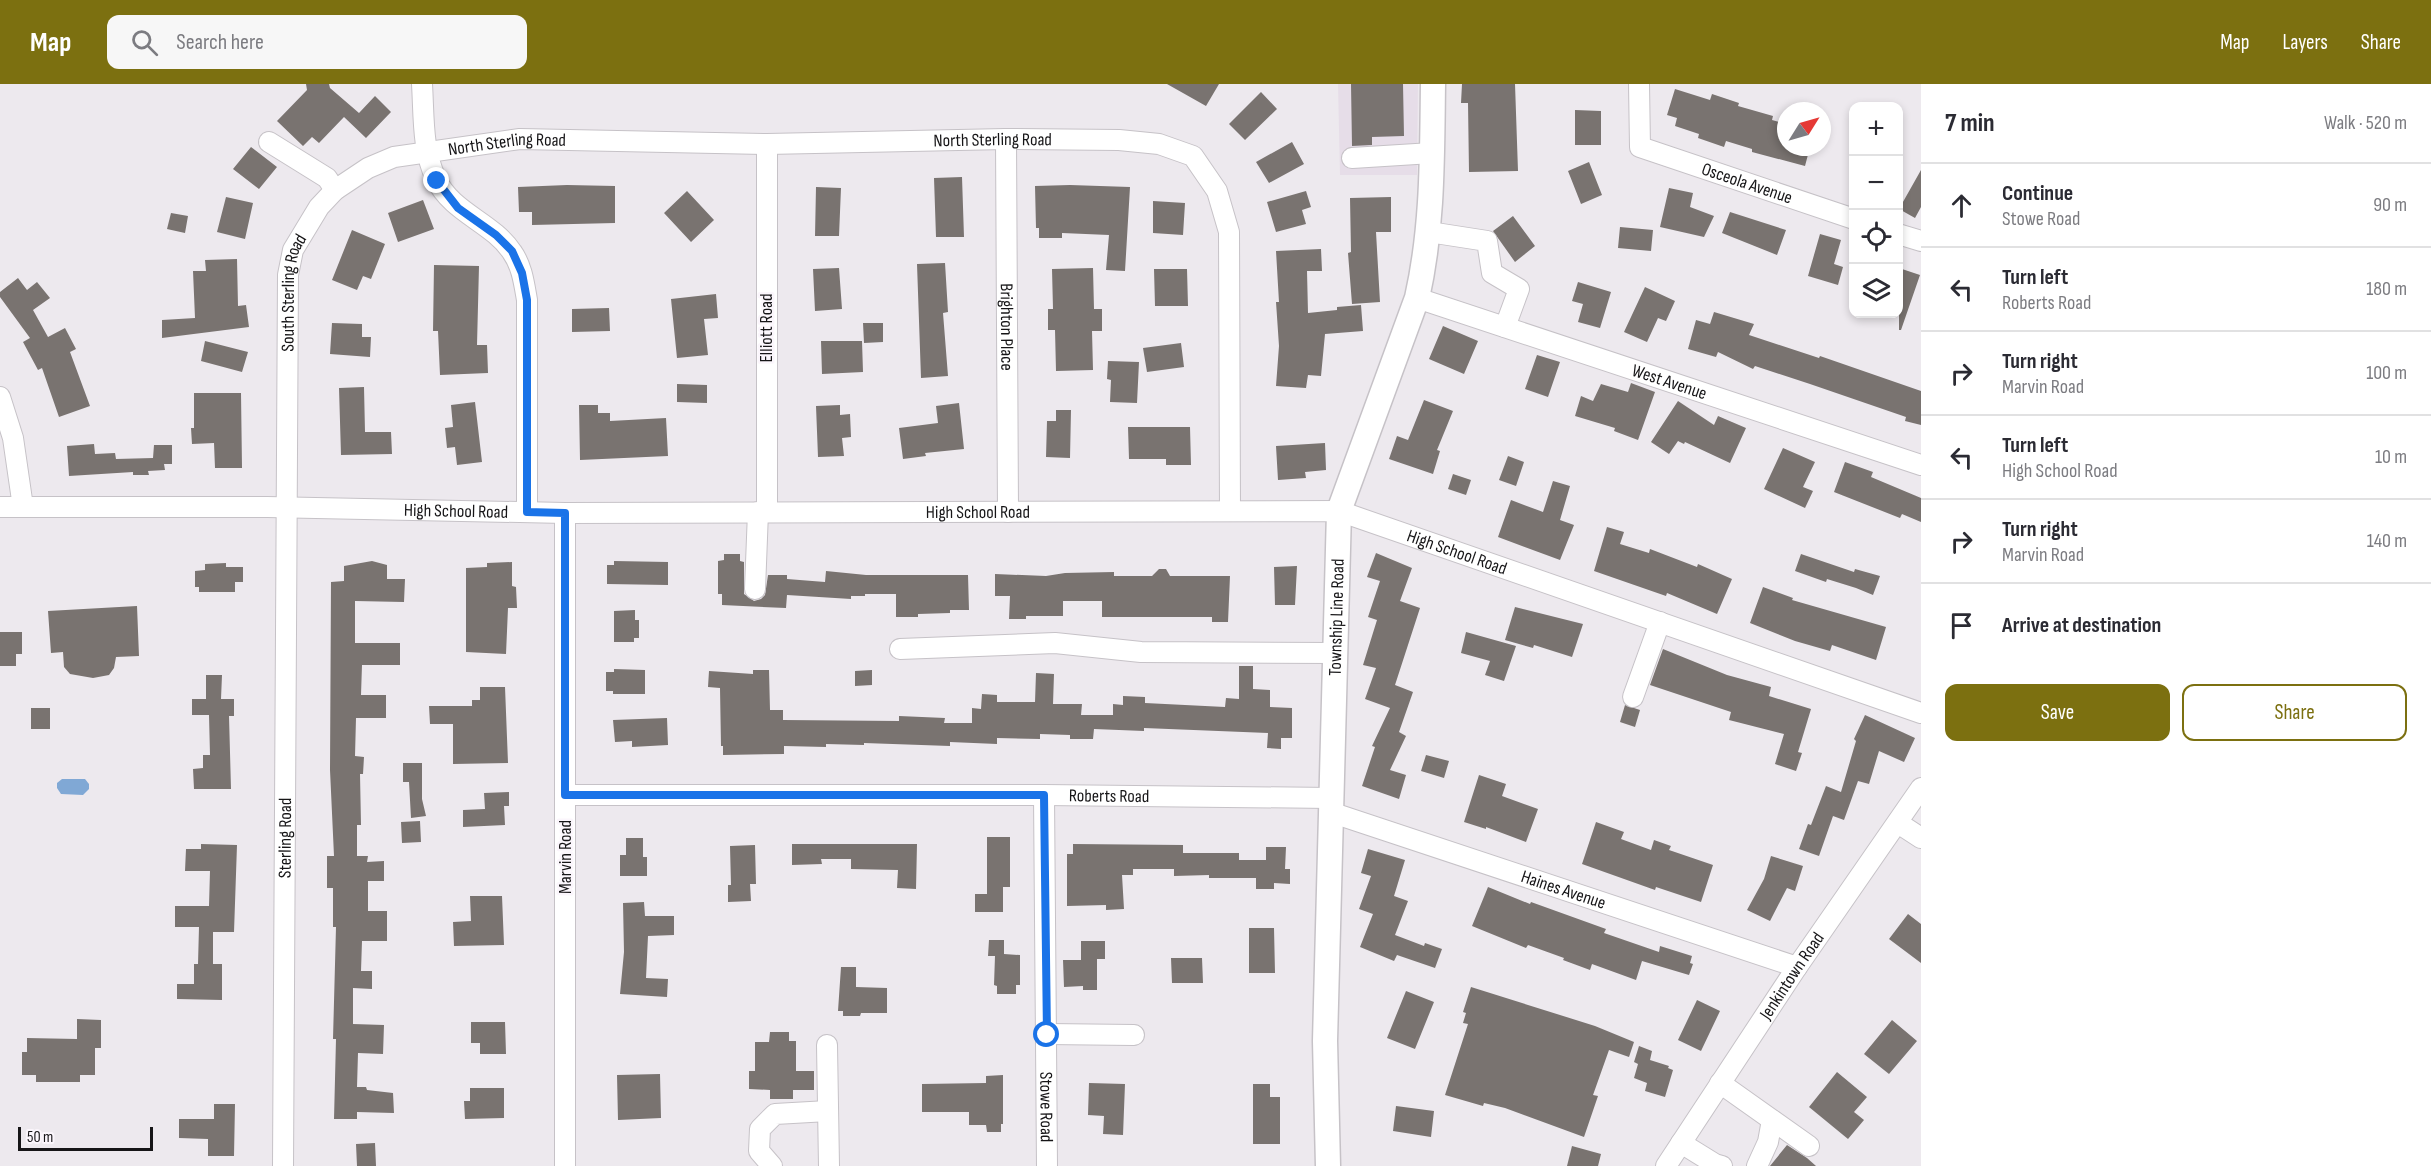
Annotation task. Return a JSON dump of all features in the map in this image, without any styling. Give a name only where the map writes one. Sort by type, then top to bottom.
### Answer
[{"type":"main road","name":"Township Line Road","points":[[1328,1166],[1325,1041],[1339,511],[1417,298],[1429,232],[1432,84]]},
{"type":"street","points":[[422,84],[426,151],[437,181],[458,208],[496,235],[512,251],[522,273],[527,300],[527,512]]},
{"type":"street","name":"Osceola Avenue","points":[[1639,84],[1640,147],[1849,217]]},
{"type":"street","name":"North Sterling Road","points":[[426,151],[520,139],[767,144],[1006,139],[1119,140],[1159,144],[1193,156],[1217,191],[1229,232],[1230,511]]},
{"type":"street","name":"Brighton Place","points":[[1006,139],[1008,512]]},
{"type":"street","points":[[269,142],[327,178],[335,190]]},
{"type":"street","name":"Elliott Road","points":[[755,589],[762,512],[767,144]]},
{"type":"street","name":"South Sterling Road","points":[[287,508],[288,275],[293,250],[319,207],[335,190],[368,168],[394,157],[426,151]]},
{"type":"street","points":[[1352,158],[1432,153]]},
{"type":"street","points":[[1429,232],[1487,240],[1492,273],[1519,289],[1506,327]]},
{"type":"street","points":[[1903,235],[1921,241]]},
{"type":"street","name":"West Avenue","points":[[1417,298],[1921,465]]},
{"type":"street","points":[[0,397],[13,438],[23,507]]},
{"type":"street","name":"High School Road","points":[[0,507],[287,508],[565,513],[1339,511],[1921,713]]},
{"type":"street","name":"Sterling Road","points":[[283,1166],[287,508]]},
{"type":"street","name":"Marvin Road","points":[[565,513],[565,1166]]},
{"type":"street","points":[[1633,697],[1660,622]]},
{"type":"street","points":[[900,649],[1055,643],[1141,652],[1335,653]]},
{"type":"street","name":"Jenkintown Road","points":[[1666,1166],[1797,967],[1921,788]]},
{"type":"street","name":"Roberts Road","points":[[565,795],[1044,795],[1330,805]]},
{"type":"street","name":"Stowe Road","points":[[1044,795],[1047,1166]]},
{"type":"street","name":"Haines Avenue","points":[[1330,805],[1797,967]]},
{"type":"street","points":[[1898,822],[1921,838]]},
{"type":"street","points":[[1047,1035],[1134,1035]]},
{"type":"street","points":[[827,1045],[829,1166]]},
{"type":"street","points":[[1720,1083],[1809,1146]]},
{"type":"street","points":[[772,1166],[759,1151],[760,1129],[775,1114],[828,1111]]},
{"type":"street","points":[[1757,1166],[1768,1142],[1772,1120]]},
{"type":"street","points":[[1681,1143],[1722,1166]]},
{"type":"shaded area","points":[[1338,84],[1418,84],[1417,175],[1340,175]]},
{"type":"water","points":[[62,779],[85,779],[89,784],[89,789],[83,795],[61,794],[57,783]]},
{"type":"building","points":[[306,84],[329,84],[330,88],[359,113],[375,96],[391,112],[366,138],[344,117],[319,143],[312,137],[303,146],[277,121],[307,90]]},
{"type":"building","points":[[1167,84],[1219,84],[1206,106]]},
{"type":"building","points":[[1351,84],[1403,84],[1404,136],[1372,137],[1372,145],[1352,146]]},
{"type":"building","points":[[1462,84],[1515,84],[1518,171],[1469,172],[1468,103],[1461,103]]},
{"type":"building","points":[[1675,89],[1710,100],[1712,94],[1739,103],[1738,106],[1773,116],[1772,120],[1777,121],[1777,156],[1808,156],[1805,166],[1752,152],[1752,149],[1726,141],[1724,147],[1698,138],[1699,134],[1675,126],[1677,118],[1667,115]]},
{"type":"building","points":[[1261,92],[1277,109],[1245,140],[1229,124]]},
{"type":"building","points":[[1575,110],[1601,111],[1601,145],[1575,145]]},
{"type":"building","points":[[1292,142],[1304,164],[1269,183],[1256,162]]},
{"type":"building","points":[[251,147],[277,167],[259,189],[233,169]]},
{"type":"building","points":[[1589,162],[1602,195],[1581,204],[1568,171]]},
{"type":"building","points":[[1921,170],[1921,207],[1915,218],[1903,211],[1903,202]]},
{"type":"building","points":[[962,177],[964,237],[936,237],[934,178]]},
{"type":"building","points":[[615,186],[615,223],[532,225],[532,212],[519,212],[518,187]]},
{"type":"building","points":[[1035,186],[1130,187],[1125,271],[1106,270],[1109,235],[1062,233],[1062,238],[1039,238],[1039,228],[1036,228]]},
{"type":"building","points":[[816,187],[841,188],[839,236],[815,236]]},
{"type":"building","points":[[1669,188],[1693,193],[1690,207],[1714,216],[1704,237],[1660,227]]},
{"type":"building","points":[[687,191],[714,220],[691,242],[664,213]]},
{"type":"building","points":[[1306,191],[1311,207],[1302,210],[1306,224],[1276,232],[1267,202]]},
{"type":"building","points":[[226,197],[253,203],[245,239],[217,232]]},
{"type":"building","points":[[1391,197],[1391,232],[1376,232],[1380,302],[1352,304],[1348,253],[1351,252],[1350,198]]},
{"type":"building","points":[[423,200],[434,229],[398,242],[388,213]]},
{"type":"building","points":[[1153,201],[1185,203],[1183,235],[1153,233]]},
{"type":"building","points":[[1730,212],[1786,230],[1777,255],[1722,233]]},
{"type":"building","points":[[171,213],[188,216],[185,233],[167,229]]},
{"type":"building","points":[[1513,216],[1535,246],[1515,262],[1493,231]]},
{"type":"building","points":[[1620,227],[1653,230],[1651,251],[1618,248]]},
{"type":"building","points":[[352,230],[385,244],[371,279],[363,276],[357,290],[332,280]]},
{"type":"building","points":[[1820,234],[1841,240],[1834,264],[1843,267],[1838,285],[1808,276]]},
{"type":"building","points":[[1321,249],[1322,271],[1307,271],[1308,313],[1361,305],[1363,331],[1325,334],[1321,376],[1308,375],[1306,388],[1276,386],[1279,346],[1276,302],[1279,302],[1276,251]]},
{"type":"building","points":[[237,259],[238,306],[246,305],[249,327],[162,338],[162,320],[195,318],[193,271],[206,271],[205,260]]},
{"type":"building","points":[[945,263],[948,312],[943,313],[948,376],[921,378],[917,264]]},
{"type":"building","points":[[434,265],[479,266],[477,345],[487,345],[488,373],[440,375],[438,331],[433,331]]},
{"type":"building","points":[[839,268],[842,309],[815,311],[813,269]]},
{"type":"building","points":[[1093,268],[1094,309],[1102,309],[1102,331],[1092,331],[1093,370],[1056,371],[1055,330],[1048,330],[1048,309],[1053,309],[1052,269]]},
{"type":"building","points":[[1154,269],[1187,269],[1188,306],[1155,306]]},
{"type":"building","points":[[1903,269],[1920,275],[1901,330],[1899,330],[1899,318],[1903,318]]},
{"type":"building","points":[[18,278],[27,290],[37,282],[50,298],[33,310],[48,337],[65,328],[76,349],[70,352],[90,406],[59,417],[42,368],[38,370],[23,342],[30,338],[0,297],[0,292]]},
{"type":"building","points":[[1578,282],[1611,292],[1600,328],[1578,322],[1583,304],[1572,301]]},
{"type":"building","points":[[1645,287],[1675,301],[1666,321],[1658,318],[1647,342],[1624,332]]},
{"type":"building","points":[[716,294],[718,318],[704,319],[708,355],[677,358],[671,299]]},
{"type":"building","points":[[609,308],[610,331],[572,332],[572,309]]},
{"type":"building","points":[[1714,312],[1754,324],[1749,335],[1819,358],[1820,356],[1921,391],[1921,425],[1905,421],[1906,417],[1810,384],[1755,366],[1753,369],[1718,352],[1716,357],[1688,349],[1696,320],[1710,324]]},
{"type":"building","points":[[332,323],[362,324],[362,337],[371,337],[370,357],[330,354]]},
{"type":"building","points":[[863,323],[883,323],[883,342],[864,343]]},
{"type":"building","points":[[1443,326],[1478,341],[1464,374],[1429,359]]},
{"type":"building","points":[[205,341],[248,352],[242,372],[201,361]]},
{"type":"building","points":[[821,341],[862,341],[863,372],[822,374]]},
{"type":"building","points":[[1181,343],[1184,367],[1147,372],[1143,348]]},
{"type":"building","points":[[1537,355],[1560,362],[1548,397],[1525,389]]},
{"type":"building","points":[[1108,361],[1139,362],[1137,403],[1110,402],[1111,380],[1107,379]]},
{"type":"building","points":[[1631,383],[1655,392],[1638,440],[1614,431],[1615,428],[1575,416],[1581,396],[1593,401],[1601,384],[1628,392]]},
{"type":"building","points":[[677,384],[707,385],[707,403],[677,402]]},
{"type":"building","points":[[364,387],[365,432],[391,432],[392,454],[341,455],[339,388]]},
{"type":"building","points":[[194,393],[241,393],[242,468],[215,468],[214,443],[192,444]]},
{"type":"building","points":[[1424,400],[1453,411],[1437,450],[1440,451],[1433,474],[1389,459],[1397,436],[1408,440]]},
{"type":"building","points":[[1678,401],[1714,425],[1718,416],[1746,428],[1730,463],[1685,442],[1684,444],[1678,441],[1669,454],[1651,442]]},
{"type":"building","points":[[475,402],[482,462],[457,465],[455,447],[447,448],[445,428],[453,427],[451,405]]},
{"type":"building","points":[[959,403],[964,449],[925,453],[926,456],[903,459],[899,428],[938,423],[936,406]]},
{"type":"building","points":[[579,405],[598,405],[598,413],[610,413],[610,421],[666,418],[668,456],[580,460]]},
{"type":"building","points":[[840,405],[840,415],[850,414],[851,437],[842,438],[844,456],[818,457],[816,406]]},
{"type":"building","points":[[1056,410],[1071,410],[1070,458],[1046,457],[1047,421],[1056,421]]},
{"type":"building","points":[[1128,427],[1190,427],[1191,465],[1166,465],[1166,459],[1129,459]]},
{"type":"building","points":[[1325,443],[1326,470],[1305,472],[1306,478],[1278,480],[1276,446]]},
{"type":"building","points":[[94,444],[95,454],[115,453],[116,459],[153,458],[154,445],[172,445],[172,464],[164,464],[165,470],[148,471],[149,475],[133,475],[133,472],[69,476],[67,446]]},
{"type":"building","points":[[1783,448],[1815,462],[1803,487],[1813,491],[1805,508],[1764,489]]},
{"type":"building","points":[[1508,456],[1524,462],[1516,486],[1499,480]]},
{"type":"building","points":[[1845,462],[1873,472],[1871,477],[1921,498],[1921,522],[1902,514],[1900,518],[1834,492]]},
{"type":"building","points":[[1453,474],[1471,480],[1466,495],[1448,489]]},
{"type":"building","points":[[1553,481],[1570,486],[1560,520],[1574,525],[1560,560],[1498,537],[1511,500],[1543,512]]},
{"type":"building","points":[[1607,527],[1624,532],[1620,544],[1649,553],[1650,549],[1697,567],[1698,564],[1732,579],[1717,614],[1667,593],[1666,596],[1594,571]]},
{"type":"building","points":[[1376,553],[1412,568],[1400,601],[1420,608],[1395,685],[1413,692],[1399,732],[1406,736],[1390,770],[1406,775],[1399,799],[1362,786],[1375,747],[1372,746],[1390,708],[1365,699],[1376,668],[1363,665],[1377,620],[1368,617],[1380,581],[1367,577]]},
{"type":"building","points":[[724,554],[740,554],[740,561],[744,562],[744,594],[754,601],[765,595],[768,575],[787,575],[787,579],[825,582],[826,571],[866,575],[968,575],[969,610],[918,614],[918,617],[896,617],[896,594],[865,594],[865,596],[851,596],[851,599],[787,595],[786,608],[722,605],[722,594],[718,594],[718,561],[724,560]]},
{"type":"building","points":[[1801,554],[1854,572],[1855,569],[1880,576],[1873,595],[1795,571]]},
{"type":"building","points":[[372,561],[387,565],[387,579],[405,579],[404,602],[355,601],[355,643],[400,643],[400,665],[362,665],[361,695],[386,695],[386,718],[356,718],[355,756],[364,757],[363,774],[360,774],[361,825],[357,825],[357,856],[368,856],[367,862],[384,861],[384,881],[368,881],[368,911],[387,911],[387,941],[362,941],[361,971],[372,971],[372,989],[353,988],[353,1024],[384,1025],[383,1054],[358,1053],[357,1087],[393,1093],[394,1113],[357,1112],[357,1119],[334,1119],[336,1039],[333,1039],[336,927],[333,927],[333,888],[327,888],[327,856],[334,856],[330,770],[331,582],[344,581],[344,566]]},
{"type":"building","points":[[614,561],[668,562],[668,585],[607,584],[607,565],[614,565]]},
{"type":"building","points":[[512,562],[512,586],[516,587],[517,608],[508,608],[506,654],[466,652],[466,568],[487,567],[487,563]]},
{"type":"building","points":[[226,563],[226,567],[243,567],[243,582],[235,582],[235,592],[199,592],[199,587],[195,587],[195,571],[205,570],[205,564]]},
{"type":"building","points":[[1297,566],[1295,605],[1275,605],[1274,567]]},
{"type":"building","points":[[1159,569],[1166,569],[1170,576],[1230,576],[1228,622],[1212,622],[1212,617],[1102,617],[1102,601],[1063,601],[1063,616],[1026,616],[1026,619],[1009,619],[1010,596],[995,596],[995,574],[1046,576],[1065,573],[1114,572],[1114,576],[1152,576]]},
{"type":"building","points":[[1763,587],[1793,598],[1792,600],[1886,627],[1876,660],[1832,645],[1830,651],[1795,641],[1750,623]]},
{"type":"building","points":[[137,606],[139,656],[116,657],[114,668],[109,675],[93,678],[70,674],[64,667],[63,652],[51,653],[48,611]]},
{"type":"building","points":[[1515,607],[1583,624],[1572,657],[1534,645],[1533,648],[1505,640]]},
{"type":"building","points":[[635,610],[635,620],[639,620],[639,638],[634,638],[634,642],[614,642],[614,611]]},
{"type":"building","points":[[0,632],[22,632],[22,654],[16,654],[16,666],[0,666]]},
{"type":"building","points":[[1466,632],[1516,646],[1504,681],[1485,675],[1490,661],[1461,653]]},
{"type":"building","points":[[1663,649],[1727,675],[1771,687],[1769,696],[1811,709],[1798,752],[1802,753],[1796,771],[1775,764],[1784,734],[1729,720],[1731,712],[1650,685]]},
{"type":"building","points":[[1239,666],[1253,666],[1253,689],[1270,690],[1270,707],[1292,708],[1292,738],[1281,738],[1281,749],[1267,748],[1268,733],[1144,728],[1144,731],[1094,729],[1093,739],[1070,739],[1070,735],[1040,734],[1040,739],[997,738],[997,744],[950,742],[950,746],[826,744],[826,747],[784,746],[784,754],[723,755],[720,688],[708,687],[709,671],[753,674],[753,670],[769,670],[770,710],[783,710],[783,720],[899,721],[899,716],[945,718],[944,723],[972,723],[972,708],[981,709],[982,694],[997,695],[997,702],[1035,702],[1036,673],[1054,674],[1053,704],[1082,704],[1081,715],[1113,715],[1113,704],[1123,705],[1123,696],[1145,697],[1145,703],[1225,707],[1226,698],[1239,699]]},
{"type":"building","points":[[614,669],[645,670],[645,694],[613,694],[613,691],[606,691],[606,672],[614,672]]},
{"type":"building","points":[[872,670],[872,685],[855,686],[855,671]]},
{"type":"building","points":[[206,675],[222,675],[221,699],[234,699],[234,716],[229,716],[231,789],[194,789],[193,769],[203,768],[203,755],[210,755],[209,715],[192,715],[192,699],[206,699]]},
{"type":"building","points":[[480,687],[505,687],[508,763],[453,764],[453,724],[430,724],[429,706],[472,706],[472,700],[480,700]]},
{"type":"building","points":[[1625,705],[1640,710],[1635,727],[1620,722]]},
{"type":"building","points":[[31,708],[50,708],[50,729],[31,729]]},
{"type":"building","points":[[1865,715],[1915,738],[1904,762],[1879,751],[1869,784],[1858,781],[1844,820],[1833,816],[1819,856],[1799,849],[1826,786],[1841,792],[1856,741],[1854,739]]},
{"type":"building","points":[[667,718],[668,745],[632,747],[632,741],[615,742],[613,720]]},
{"type":"building","points":[[1426,755],[1449,761],[1444,778],[1421,771]]},
{"type":"building","points":[[403,763],[422,763],[422,799],[426,816],[411,818],[409,782],[403,782]]},
{"type":"building","points":[[1479,775],[1506,784],[1502,796],[1538,809],[1526,842],[1486,827],[1486,829],[1464,822]]},
{"type":"building","points":[[509,792],[509,806],[504,806],[505,825],[463,827],[463,810],[485,809],[484,793]]},
{"type":"building","points":[[420,821],[421,842],[402,843],[401,822]]},
{"type":"building","points":[[1596,822],[1624,832],[1621,839],[1651,850],[1654,840],[1671,846],[1669,850],[1713,865],[1701,902],[1656,887],[1655,890],[1582,864]]},
{"type":"building","points":[[987,837],[1010,837],[1010,887],[1003,887],[1003,912],[975,912],[975,894],[987,894]]},
{"type":"building","points":[[626,838],[643,838],[643,857],[647,857],[647,876],[620,876],[620,855],[626,855]]},
{"type":"building","points":[[201,844],[237,845],[234,932],[213,932],[213,964],[222,964],[222,1000],[177,999],[177,984],[194,984],[194,964],[198,964],[199,927],[175,927],[175,906],[209,906],[210,871],[185,871],[186,849],[201,849]]},
{"type":"building","points":[[792,844],[917,844],[916,889],[897,888],[898,870],[851,869],[851,859],[821,859],[822,864],[792,865]]},
{"type":"building","points":[[1073,844],[1183,845],[1183,853],[1239,853],[1239,860],[1266,860],[1266,847],[1286,847],[1285,869],[1290,869],[1290,884],[1274,883],[1274,889],[1256,889],[1256,878],[1209,878],[1209,875],[1174,876],[1174,869],[1133,869],[1133,875],[1122,875],[1124,909],[1106,910],[1106,905],[1067,906],[1067,854],[1073,854]]},
{"type":"building","points":[[755,845],[756,884],[750,884],[751,901],[728,902],[728,885],[731,885],[730,846]]},
{"type":"building","points":[[1368,849],[1405,860],[1394,896],[1408,901],[1395,935],[1424,946],[1425,943],[1442,949],[1435,968],[1397,955],[1394,961],[1360,947],[1373,914],[1359,909],[1371,876],[1361,873]]},
{"type":"building","points":[[1771,856],[1803,866],[1795,891],[1787,888],[1770,921],[1747,910],[1764,879]]},
{"type":"building","points":[[1488,887],[1530,904],[1531,902],[1606,929],[1604,933],[1659,952],[1660,946],[1692,956],[1690,963],[1693,964],[1689,975],[1642,961],[1636,980],[1592,964],[1590,970],[1563,960],[1564,958],[1528,945],[1526,948],[1472,926]]},
{"type":"building","points":[[470,896],[502,896],[504,945],[454,946],[453,922],[471,921]]},
{"type":"building","points":[[644,902],[645,916],[674,916],[674,935],[648,936],[646,978],[668,979],[667,997],[620,994],[624,952],[623,903]]},
{"type":"building","points":[[1908,914],[1921,924],[1921,963],[1889,939]]},
{"type":"building","points":[[1249,928],[1274,928],[1275,973],[1249,973]]},
{"type":"building","points":[[989,940],[1004,940],[1004,954],[1020,955],[1020,985],[1016,985],[1016,994],[997,994],[997,986],[994,985],[995,956],[988,956]]},
{"type":"building","points":[[1081,941],[1105,941],[1105,959],[1097,959],[1097,990],[1083,990],[1083,986],[1064,987],[1063,960],[1081,960]]},
{"type":"building","points":[[1171,958],[1202,958],[1203,983],[1172,983]]},
{"type":"building","points":[[841,967],[856,967],[856,987],[887,988],[887,1013],[843,1016],[843,1011],[838,1011]]},
{"type":"building","points":[[1471,987],[1595,1026],[1634,1042],[1629,1057],[1609,1050],[1593,1095],[1598,1096],[1584,1137],[1505,1108],[1484,1103],[1483,1106],[1445,1095],[1468,1024],[1463,1023],[1466,1013],[1463,1012]]},
{"type":"building","points":[[1406,991],[1434,1002],[1415,1049],[1387,1038]]},
{"type":"building","points":[[1697,1000],[1720,1011],[1701,1051],[1678,1040]]},
{"type":"building","points":[[77,1019],[101,1020],[101,1048],[95,1048],[95,1075],[80,1075],[80,1082],[36,1082],[36,1075],[22,1075],[22,1052],[27,1052],[27,1038],[77,1039]]},
{"type":"building","points":[[1892,1020],[1917,1041],[1889,1074],[1864,1054]]},
{"type":"building","points":[[471,1022],[505,1022],[506,1054],[480,1054],[480,1043],[471,1043]]},
{"type":"building","points":[[770,1032],[789,1032],[789,1041],[796,1041],[796,1071],[814,1071],[814,1090],[793,1090],[793,1099],[770,1099],[770,1090],[749,1089],[749,1071],[755,1071],[755,1042],[769,1042]]},
{"type":"building","points":[[1639,1046],[1652,1051],[1650,1060],[1669,1066],[1668,1068],[1673,1070],[1665,1097],[1645,1091],[1647,1083],[1634,1078],[1638,1064],[1634,1062]]},
{"type":"building","points":[[1837,1072],[1867,1097],[1854,1112],[1864,1120],[1848,1139],[1809,1107]]},
{"type":"building","points":[[660,1074],[661,1118],[618,1120],[617,1075]]},
{"type":"building","points":[[1003,1075],[1001,1132],[987,1132],[986,1125],[969,1125],[969,1112],[922,1112],[922,1084],[986,1083],[986,1076]]},
{"type":"building","points":[[1089,1083],[1125,1084],[1123,1135],[1103,1134],[1104,1116],[1088,1115]]},
{"type":"building","points":[[1253,1084],[1270,1084],[1270,1097],[1280,1097],[1280,1144],[1253,1144]]},
{"type":"building","points":[[470,1088],[504,1088],[504,1118],[465,1119],[464,1101],[470,1101]]},
{"type":"building","points":[[214,1104],[235,1104],[234,1156],[208,1156],[208,1139],[179,1138],[179,1119],[214,1119]]},
{"type":"building","points":[[1396,1106],[1434,1111],[1431,1137],[1393,1131]]},
{"type":"building","points":[[375,1143],[376,1166],[357,1166],[356,1144]]},
{"type":"building","points":[[1787,1145],[1807,1158],[1816,1166],[1770,1166]]},
{"type":"building","points":[[1572,1146],[1601,1154],[1598,1166],[1567,1166]]},
{"type":"route","points":[[437,181],[458,208],[496,235],[512,251],[522,273],[527,300],[527,512],[565,513],[565,795],[1044,795],[1047,1035]]}]
